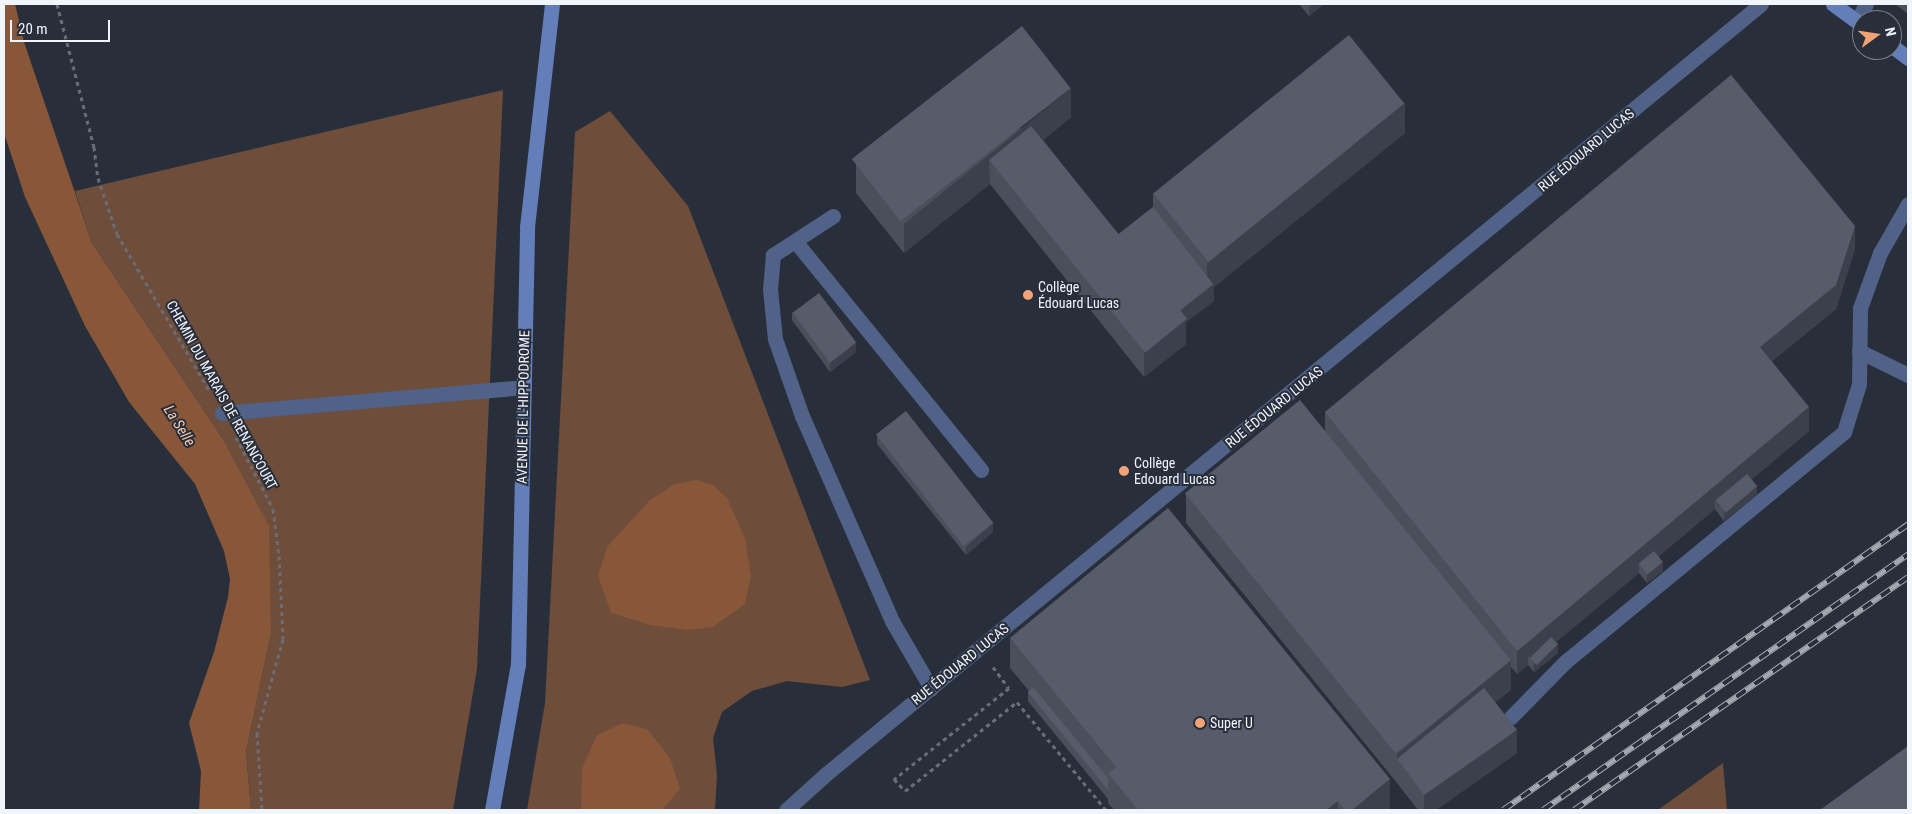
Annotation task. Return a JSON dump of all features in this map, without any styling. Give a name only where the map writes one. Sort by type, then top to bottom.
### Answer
[{"type":"main road","name":"AVENUE DE L'HIPPODROME","points":[[492,810],[518,664],[527,227],[552,4]]},
{"type":"main road","points":[[1833,4],[1852,17]]},
{"type":"street","points":[[544,4],[548,27]]},
{"type":"street","name":"RUE ÉDOUARD LUCAS","points":[[786,810],[931,688],[1761,4]]},
{"type":"street","points":[[1511,717],[1565,662],[1844,432],[1859,384],[1860,308],[1880,253],[1908,204]]},
{"type":"street","points":[[832,216],[773,255],[770,289],[774,339],[802,416],[892,621],[931,688]]},
{"type":"street","points":[[795,241],[981,470]]},
{"type":"street","points":[[1859,352],[1908,375]]},
{"type":"street","points":[[222,413],[524,387]]},
{"type":"path","name":"CHEMIN DU MARAIS DE RENANCOURT","points":[[57,4],[94,147],[98,178],[117,234],[222,413],[273,509],[279,556],[283,639],[257,733],[262,810]]},
{"type":"path","points":[[979,649],[1009,688],[894,779],[905,792],[1017,702],[1106,810]]},
{"type":"shaded area","points":[[503,90],[477,669],[453,810],[251,810],[246,752],[271,633],[221,436],[92,243],[75,191]]},
{"type":"shaded area","points":[[610,111],[688,206],[870,680],[842,687],[787,681],[752,691],[722,712],[713,738],[717,775],[715,810],[527,810],[545,703],[575,132]]},
{"type":"shaded area","points":[[1723,763],[1727,810],[1658,810]]},
{"type":"water","name":"La Selle","points":[[4,4],[15,4],[24,42],[92,243],[221,436],[269,526],[271,633],[246,752],[251,810],[199,810],[201,771],[189,723],[214,652],[228,597],[230,579],[224,551],[195,484],[129,402],[85,326],[25,197],[4,133]]},
{"type":"water","points":[[697,480],[713,485],[727,498],[745,538],[751,576],[745,604],[713,627],[688,630],[650,625],[611,613],[598,576],[607,547],[650,500],[675,484]]},
{"type":"water","points":[[623,723],[647,729],[670,758],[680,789],[662,810],[581,810],[582,768],[597,735]]},
{"type":"building","points":[[1022,26],[1071,88],[900,221],[852,159]]},
{"type":"building","points":[[1349,35],[1404,103],[1209,262],[1153,194]]},
{"type":"building","points":[[1731,75],[1855,226],[1836,285],[1760,347],[1809,407],[1517,651],[1325,412]]},
{"type":"building","points":[[1031,126],[1187,319],[1145,353],[989,160]]},
{"type":"building","points":[[1153,207],[1213,284],[1178,312],[1118,235]]},
{"type":"building","points":[[819,293],[856,343],[830,362],[793,313]]},
{"type":"building","points":[[1300,400],[1511,660],[1396,753],[1185,493]]},
{"type":"building","points":[[906,411],[993,523],[963,546],[876,434]]},
{"type":"building","points":[[1747,474],[1757,486],[1726,513],[1716,500]]},
{"type":"building","points":[[1168,508],[1390,779],[1352,810],[1345,810],[1338,801],[1326,810],[1138,810],[1108,773],[1116,767],[1010,638]]},
{"type":"building","points":[[1654,551],[1663,562],[1647,574],[1638,564]]},
{"type":"building","points":[[1551,637],[1558,644],[1537,665],[1530,658]]},
{"type":"building","points":[[1033,687],[1108,778],[1108,790],[1028,692]]},
{"type":"building","points":[[1484,688],[1517,730],[1424,795],[1397,759]]},
{"type":"building","points":[[1908,746],[1908,810],[1820,810]]},
{"type":"railway","points":[[1503,810],[1908,524]]},
{"type":"railway","points":[[1543,810],[1908,554]]},
{"type":"railway","points":[[1574,810],[1908,577]]},
{"type":"place","name":"Collège Édouard Lucas","points":[[1028,295]]},
{"type":"place","name":"Collège Edouard Lucas","points":[[1124,471]]},
{"type":"place","name":"Super U","points":[[1200,723]]}]
